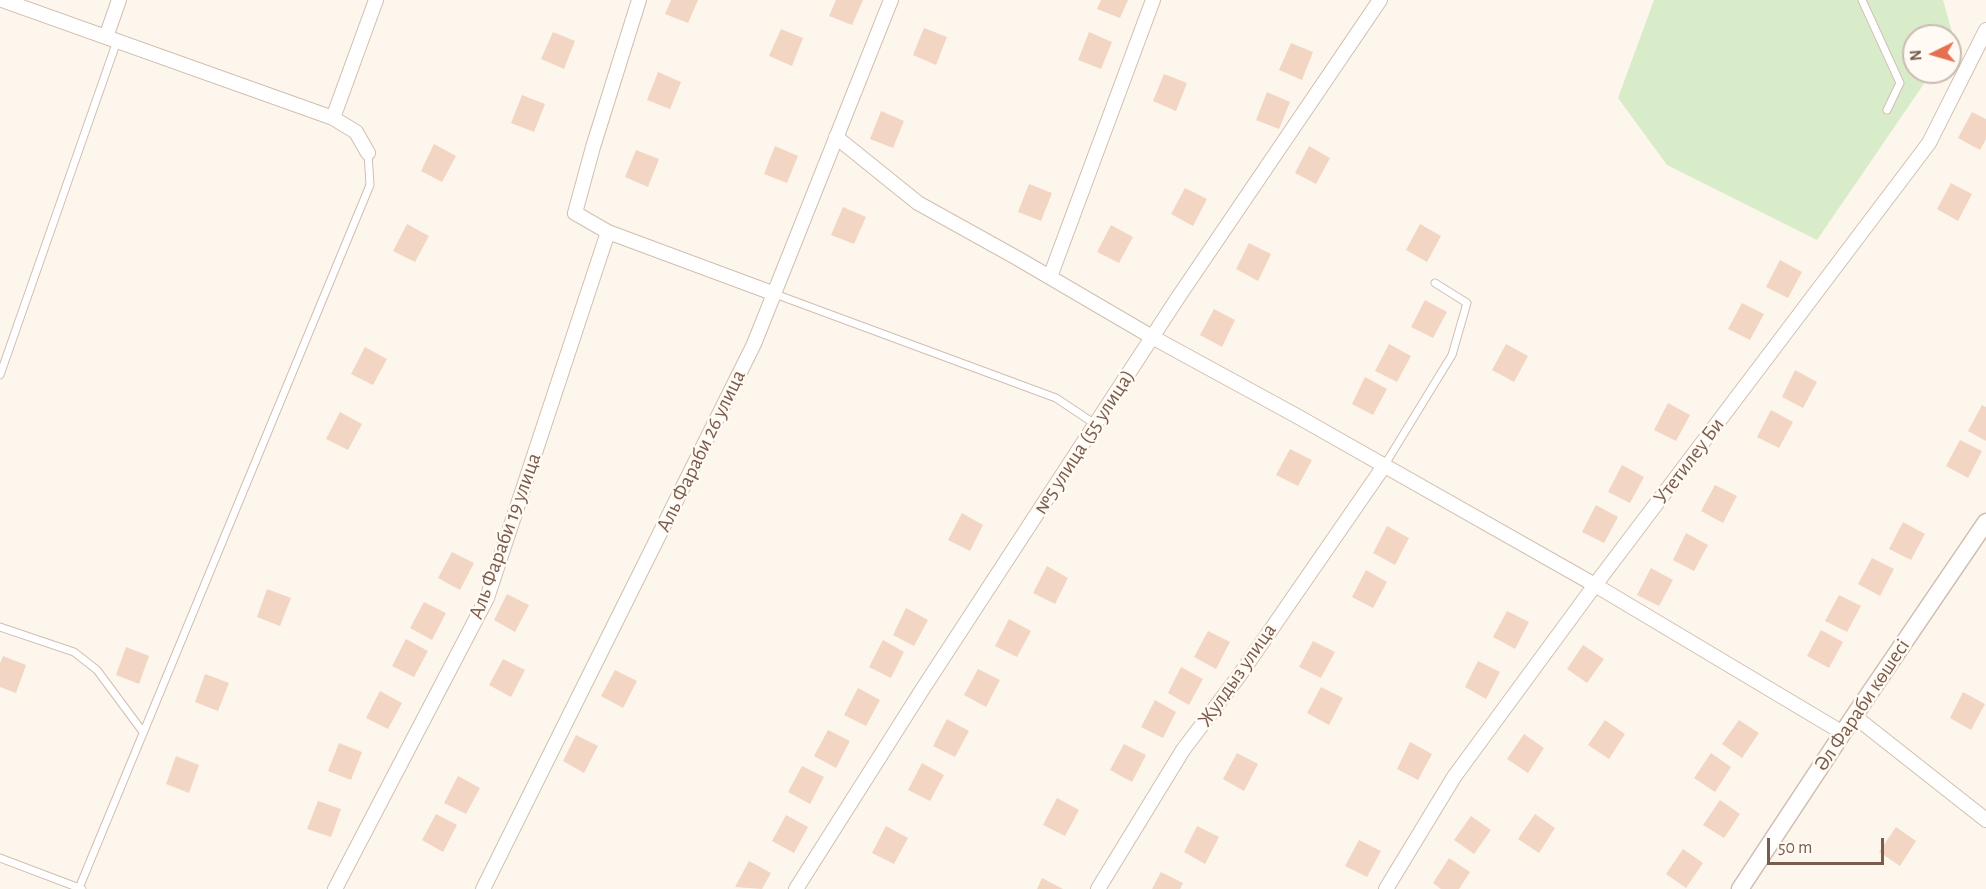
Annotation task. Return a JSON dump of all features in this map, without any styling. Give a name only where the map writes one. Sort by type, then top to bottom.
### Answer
[{"type":"street","points":[[2,0],[333,118],[356,132],[368,153]]},
{"type":"street","points":[[112,39],[119,0]]},
{"type":"street","points":[[333,118],[376,0]]},
{"type":"street","points":[[639,0],[574,213],[608,232],[775,294]]},
{"type":"street","name":"Аль Фараби 26 улица","points":[[483,889],[754,344],[891,0]]},
{"type":"street","points":[[1050,277],[1153,0]]},
{"type":"street","name":"№5 улица (55 улица)","points":[[795,889],[928,680],[1152,337],[1380,0]]},
{"type":"street","name":"Утетилеу Би","points":[[1386,889],[1454,777],[1595,585],[1929,143],[1986,30]]},
{"type":"street","points":[[836,137],[918,203],[1595,585],[1843,733]]},
{"type":"street","name":"Аль Фараби 19 улица","points":[[335,889],[487,598],[608,232]]},
{"type":"street","name":"Жулдыз улица","points":[[1098,889],[1184,750],[1239,676],[1384,466]]},
{"type":"street","name":"Әл Фараби көшесі","points":[[1740,889],[1986,522]]},
{"type":"street","points":[[1854,716],[1986,820]]},
{"type":"lane","points":[[1862,0],[1900,83],[1887,110]]},
{"type":"lane","points":[[0,375],[112,39]]},
{"type":"lane","points":[[0,858],[81,889],[143,732],[370,185],[368,153]]},
{"type":"lane","points":[[1384,466],[1452,355],[1467,303],[1435,283]]},
{"type":"lane","points":[[775,294],[1056,398],[1095,424]]},
{"type":"lane","points":[[0,627],[74,652],[97,670],[143,732]]},
{"type":"green space","points":[[1654,0],[1943,0],[1950,24],[1902,24],[1902,84],[1924,84],[1817,240],[1667,165],[1618,98]]},
{"type":"building","points":[[671,0],[698,0],[688,23],[665,14]]},
{"type":"building","points":[[836,0],[863,0],[852,25],[829,16]]},
{"type":"building","points":[[1101,0],[1128,0],[1120,18],[1097,9]]},
{"type":"building","points":[[924,28],[947,37],[936,65],[913,55]]},
{"type":"building","points":[[781,29],[803,38],[792,66],[769,56]]},
{"type":"building","points":[[553,32],[575,41],[564,69],[541,59]]},
{"type":"building","points":[[1089,32],[1112,42],[1101,69],[1078,60]]},
{"type":"building","points":[[1291,43],[1313,52],[1302,80],[1279,70]]},
{"type":"building","points":[[658,72],[681,82],[670,109],[647,100]]},
{"type":"building","points":[[1164,74],[1187,83],[1176,111],[1153,101]]},
{"type":"building","points":[[1267,92],[1290,102],[1279,129],[1256,120]]},
{"type":"building","points":[[522,95],[545,104],[534,132],[511,123]]},
{"type":"building","points":[[881,111],[904,121],[893,148],[870,139]]},
{"type":"building","points":[[1972,112],[1986,119],[1986,139],[1980,150],[1958,138]]},
{"type":"building","points":[[434,144],[456,156],[442,182],[421,171]]},
{"type":"building","points":[[775,146],[798,156],[787,183],[764,174]]},
{"type":"building","points":[[1309,146],[1330,158],[1316,184],[1295,173]]},
{"type":"building","points":[[636,150],[659,159],[648,187],[625,177]]},
{"type":"building","points":[[1951,183],[1972,194],[1958,221],[1937,209]]},
{"type":"building","points":[[1029,184],[1052,193],[1041,221],[1018,212]]},
{"type":"building","points":[[1185,188],[1207,199],[1193,226],[1171,214]]},
{"type":"building","points":[[843,207],[866,217],[854,244],[831,235]]},
{"type":"building","points":[[407,224],[429,236],[415,262],[393,251]]},
{"type":"building","points":[[1420,224],[1441,236],[1427,262],[1406,250]]},
{"type":"building","points":[[1111,225],[1133,237],[1119,263],[1097,252]]},
{"type":"building","points":[[1249,243],[1271,254],[1258,281],[1236,269]]},
{"type":"building","points":[[1780,260],[1802,272],[1788,298],[1766,287]]},
{"type":"building","points":[[1425,300],[1447,312],[1433,338],[1411,327]]},
{"type":"building","points":[[1742,303],[1764,314],[1750,340],[1728,329]]},
{"type":"building","points":[[1214,309],[1235,320],[1222,347],[1200,335]]},
{"type":"building","points":[[1389,344],[1411,356],[1397,382],[1375,371]]},
{"type":"building","points":[[1506,344],[1528,356],[1514,382],[1492,370]]},
{"type":"building","points":[[365,347],[387,359],[373,385],[351,374]]},
{"type":"building","points":[[1795,370],[1817,382],[1803,408],[1782,397]]},
{"type":"building","points":[[1365,377],[1387,389],[1373,415],[1352,404]]},
{"type":"building","points":[[1668,403],[1690,415],[1676,441],[1654,430]]},
{"type":"building","points":[[1982,405],[1986,407],[1986,441],[1968,431]]},
{"type":"building","points":[[1771,410],[1793,422],[1779,448],[1757,437]]},
{"type":"building","points":[[340,412],[362,424],[348,450],[326,439]]},
{"type":"building","points":[[1960,440],[1982,451],[1968,478],[1946,466]]},
{"type":"building","points":[[1290,449],[1312,460],[1298,486],[1276,475]]},
{"type":"building","points":[[1622,465],[1644,477],[1630,503],[1608,492]]},
{"type":"building","points":[[1715,485],[1737,496],[1723,523],[1701,511]]},
{"type":"building","points":[[1596,505],[1618,517],[1604,543],[1582,532]]},
{"type":"building","points":[[962,513],[983,525],[970,551],[948,540]]},
{"type":"building","points":[[1903,522],[1925,534],[1911,560],[1889,549]]},
{"type":"building","points":[[1387,526],[1409,538],[1395,565],[1373,553]]},
{"type":"building","points":[[1686,533],[1708,545],[1694,571],[1673,560]]},
{"type":"building","points":[[452,552],[474,563],[460,590],[438,578]]},
{"type":"building","points":[[1872,558],[1894,569],[1880,596],[1858,584]]},
{"type":"building","points":[[1047,566],[1068,578],[1055,604],[1033,593]]},
{"type":"building","points":[[1651,568],[1673,580],[1659,606],[1637,595]]},
{"type":"building","points":[[1366,570],[1387,582],[1373,608],[1352,597]]},
{"type":"building","points":[[267,589],[291,598],[280,626],[257,617]]},
{"type":"building","points":[[507,594],[529,605],[515,632],[494,620]]},
{"type":"building","points":[[1839,595],[1861,606],[1847,632],[1825,621]]},
{"type":"building","points":[[424,602],[446,613],[432,640],[410,628]]},
{"type":"building","points":[[906,608],[928,620],[914,646],[893,635]]},
{"type":"building","points":[[1507,611],[1529,622],[1515,649],[1493,637]]},
{"type":"building","points":[[1009,619],[1031,631],[1017,657],[995,646]]},
{"type":"building","points":[[1821,630],[1843,642],[1829,668],[1807,656]]},
{"type":"building","points":[[1208,631],[1230,642],[1216,669],[1194,657]]},
{"type":"building","points":[[406,639],[428,651],[414,677],[392,666]]},
{"type":"building","points":[[883,640],[904,652],[891,678],[869,667]]},
{"type":"building","points":[[1313,641],[1335,652],[1321,678],[1299,667]]},
{"type":"building","points":[[1583,645],[1604,659],[1587,683],[1567,669]]},
{"type":"building","points":[[126,647],[149,656],[139,684],[116,675]]},
{"type":"building","points":[[3,656],[26,665],[16,693],[0,687],[0,663]]},
{"type":"building","points":[[503,659],[525,670],[511,697],[489,685]]},
{"type":"building","points":[[1478,661],[1500,672],[1486,699],[1465,687]]},
{"type":"building","points":[[1181,667],[1203,679],[1189,705],[1168,693]]},
{"type":"building","points":[[978,669],[1000,680],[986,707],[964,695]]},
{"type":"building","points":[[615,670],[637,681],[623,708],[601,696]]},
{"type":"building","points":[[205,674],[229,683],[218,711],[195,702]]},
{"type":"building","points":[[1321,687],[1343,698],[1329,725],[1307,713]]},
{"type":"building","points":[[858,688],[880,700],[866,726],[844,715]]},
{"type":"building","points":[[380,691],[402,703],[388,729],[366,718]]},
{"type":"building","points":[[1963,692],[1985,704],[1971,730],[1950,718]]},
{"type":"building","points":[[1155,700],[1176,712],[1163,738],[1141,727]]},
{"type":"building","points":[[947,719],[969,731],[955,757],[933,746]]},
{"type":"building","points":[[1605,720],[1625,734],[1609,759],[1588,745]]},
{"type":"building","points":[[1739,720],[1759,733],[1742,758],[1722,744]]},
{"type":"building","points":[[828,730],[850,741],[836,768],[814,756]]},
{"type":"building","points":[[1524,734],[1544,748],[1528,773],[1507,759]]},
{"type":"building","points":[[576,735],[598,746],[584,773],[563,761]]},
{"type":"building","points":[[1410,742],[1432,754],[1418,780],[1397,769]]},
{"type":"building","points":[[339,743],[362,752],[351,780],[328,771]]},
{"type":"building","points":[[1124,744],[1146,755],[1132,782],[1110,770]]},
{"type":"building","points":[[1237,753],[1258,764],[1244,791],[1223,779]]},
{"type":"building","points":[[1711,753],[1731,767],[1715,792],[1694,778]]},
{"type":"building","points":[[176,756],[199,765],[189,793],[166,784]]},
{"type":"building","points":[[922,763],[944,775],[930,801],[908,790]]},
{"type":"building","points":[[802,766],[824,777],[810,804],[788,792]]},
{"type":"building","points":[[458,776],[480,788],[466,814],[444,803]]},
{"type":"building","points":[[1057,798],[1079,810],[1065,836],[1043,825]]},
{"type":"building","points":[[1720,800],[1740,814],[1724,838],[1703,825]]},
{"type":"building","points":[[318,801],[341,809],[331,837],[307,829]]},
{"type":"building","points":[[436,814],[457,825],[443,852],[422,840]]},
{"type":"building","points":[[1535,814],[1555,828],[1539,853],[1518,839]]},
{"type":"building","points":[[786,815],[808,827],[794,853],[772,841]]},
{"type":"building","points":[[1471,816],[1491,830],[1474,854],[1454,840]]},
{"type":"building","points":[[886,826],[908,838],[894,864],[872,853]]},
{"type":"building","points":[[1197,826],[1219,837],[1205,864],[1184,852]]},
{"type":"building","points":[[1896,827],[1916,841],[1900,866],[1879,852]]},
{"type":"building","points":[[1359,840],[1381,851],[1367,877],[1345,866]]},
{"type":"building","points":[[1683,849],[1703,863],[1686,888],[1666,874]]},
{"type":"building","points":[[1449,858],[1470,872],[1459,889],[1441,889],[1433,883]]},
{"type":"building","points":[[749,861],[771,873],[762,889],[735,887]]},
{"type":"building","points":[[1161,872],[1183,883],[1180,889],[1152,889]]},
{"type":"building","points":[[1042,878],[1063,889],[1037,889]]}]
